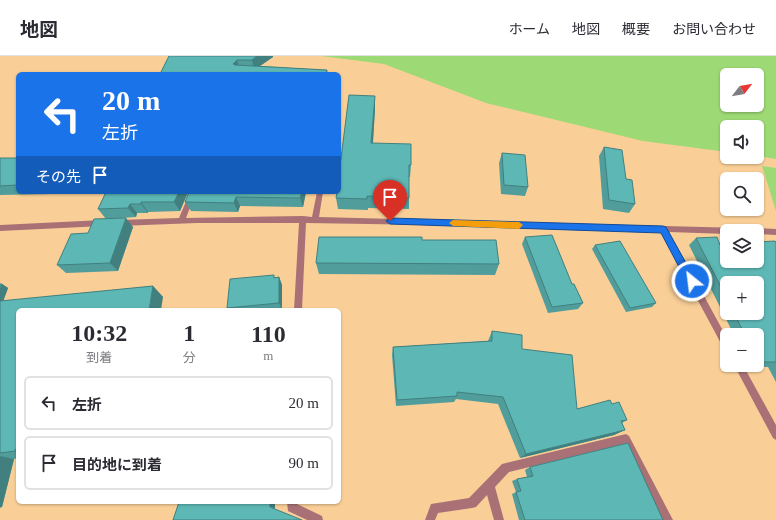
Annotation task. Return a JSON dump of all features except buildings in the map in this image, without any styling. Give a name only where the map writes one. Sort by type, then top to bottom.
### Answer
[{"type":"street","points":[[182,220],[192,194]]},
{"type":"street","points":[[315,218],[320,194]]},
{"type":"street","points":[[0,228],[182,220],[315,218],[720,230]]},
{"type":"street","points":[[298,308],[303,219]]},
{"type":"street","points":[[663,229],[720,333]]},
{"type":"street","points":[[764,231],[776,232]]},
{"type":"street","points":[[742,372],[776,435]]},
{"type":"street","points":[[430,520],[435,508],[472,503],[506,468],[626,439],[668,520]]},
{"type":"street","points":[[489,486],[499,520]]},
{"type":"street","points":[[292,504],[292,507],[318,520]]},
{"type":"green space","points":[[321,56],[776,56],[776,159],[764,157],[764,120],[720,120],[720,151],[643,141],[486,103],[384,64]]},
{"type":"green space","points":[[762,166],[776,168],[776,211],[764,172]]},
{"type":"slow traffic","points":[[453,223],[519,225]]},
{"type":"route","points":[[390,221],[643,230],[663,229],[692,281]]}]
